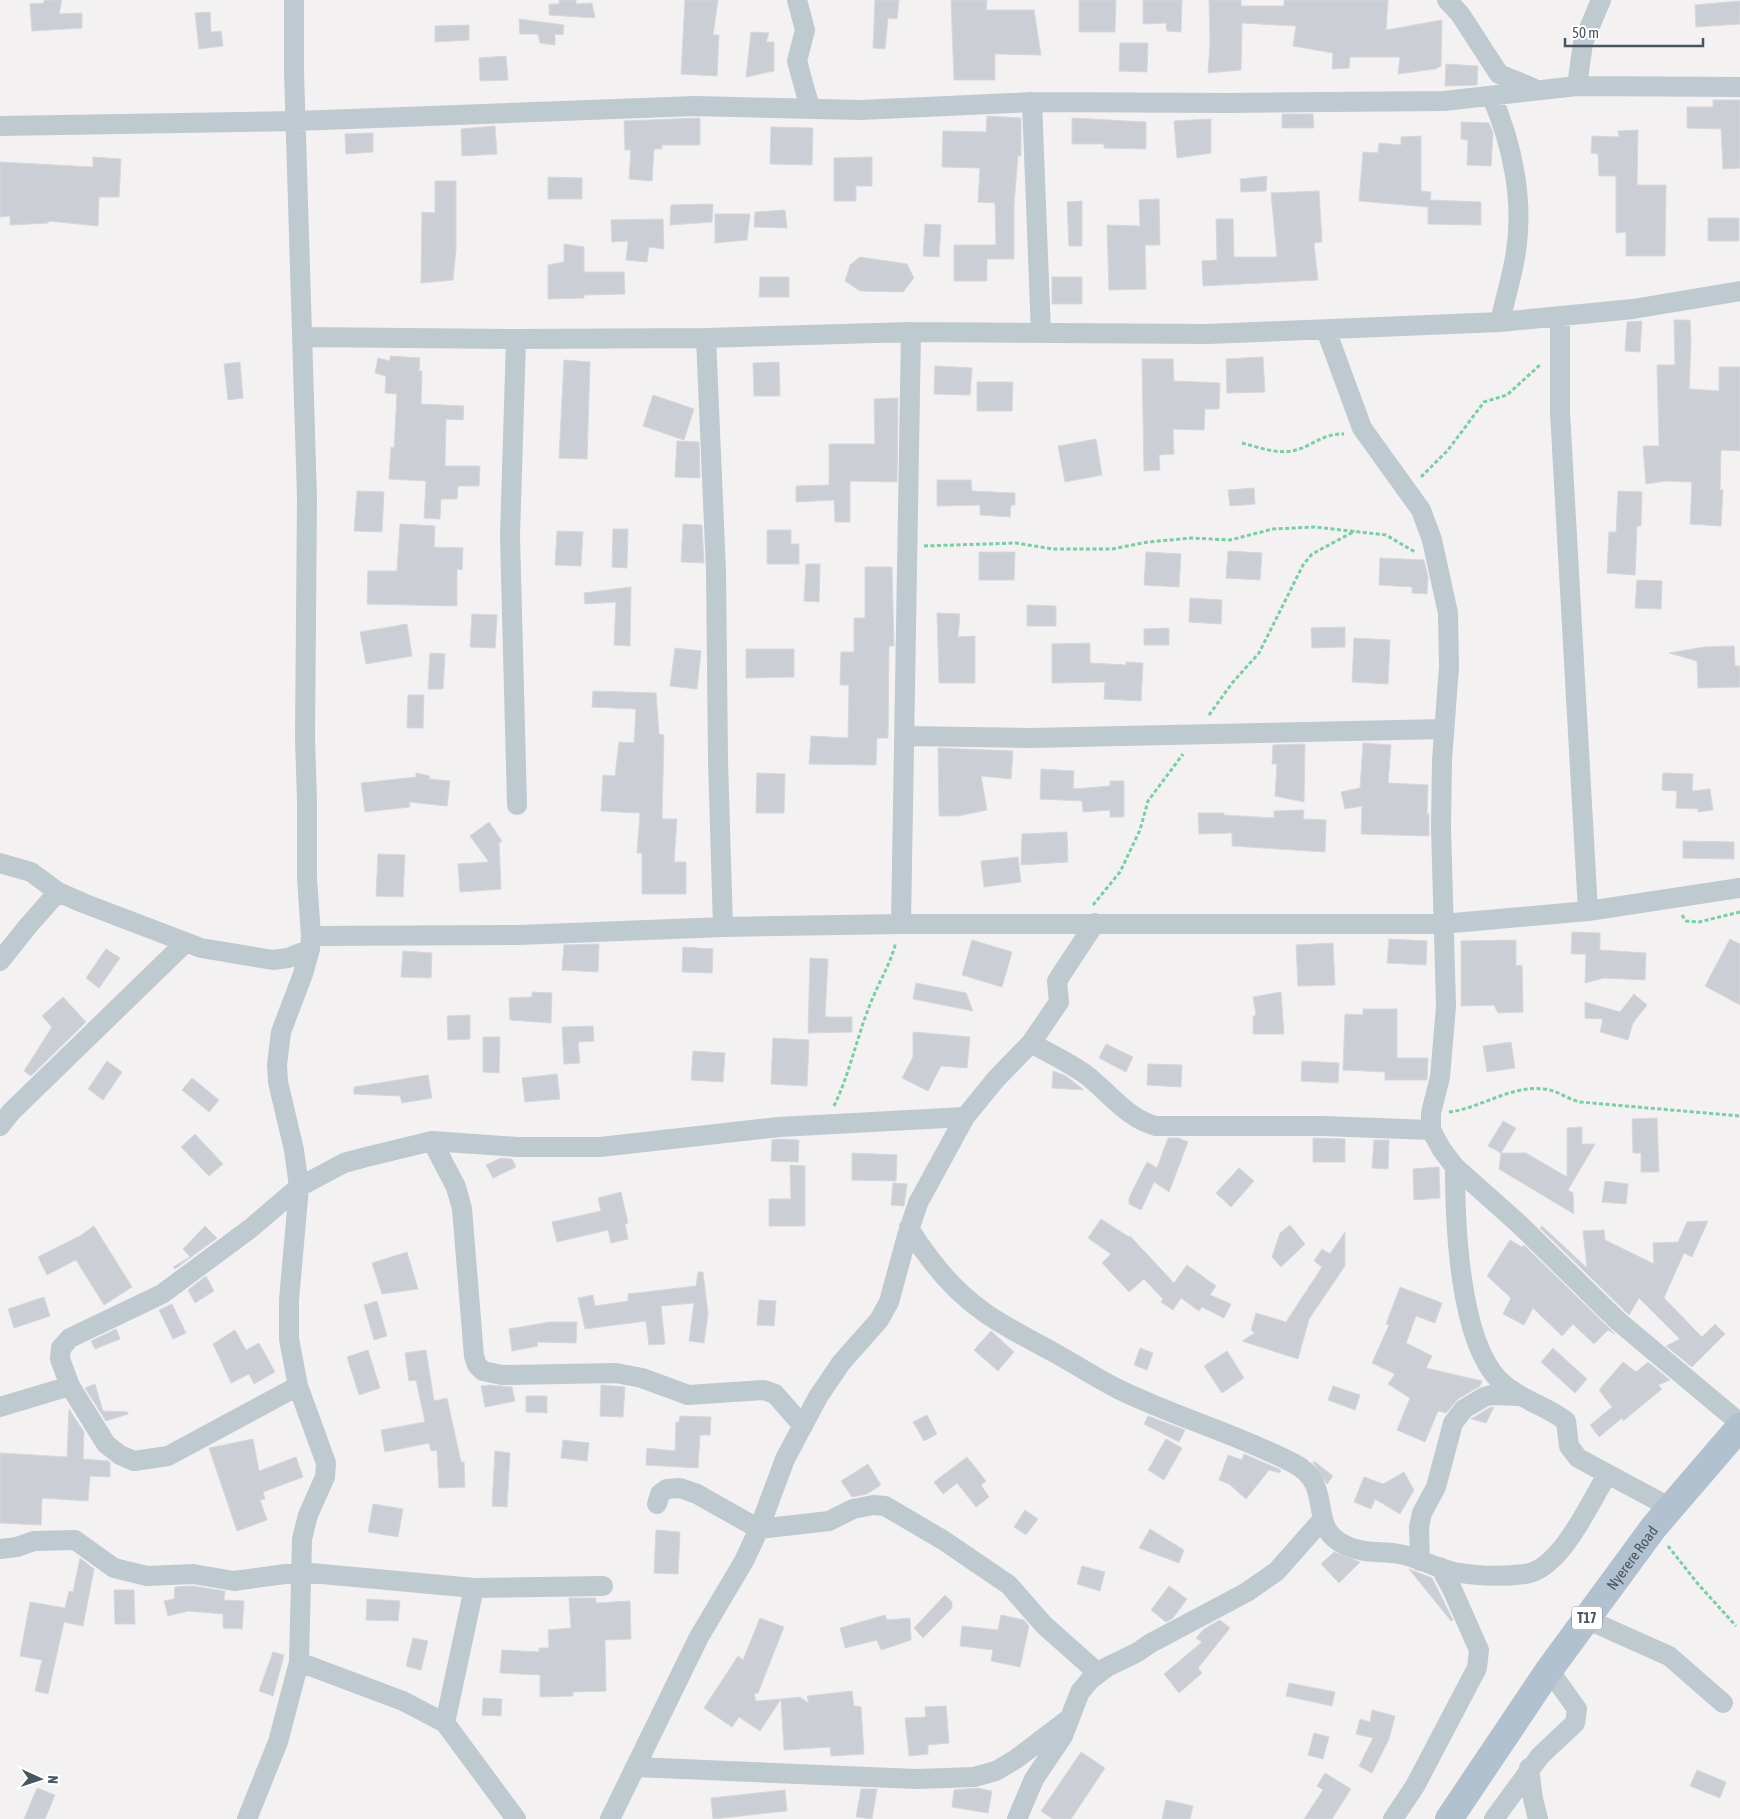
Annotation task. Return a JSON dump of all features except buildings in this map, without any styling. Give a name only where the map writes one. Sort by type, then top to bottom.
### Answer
[{"type":"main road","name":"Nyerere Road","points":[[1448,1819],[1586,1619],[1663,1518],[1740,1425]]},
{"type":"street","points":[[247,1819],[278,1742],[299,1662],[302,1539],[308,1515],[325,1478],[326,1463],[298,1386],[289,1338],[289,1300],[299,1187],[294,1150],[278,1082],[277,1049],[310,942],[307,878],[308,800],[304,739],[307,498],[294,0]]},
{"type":"street","points":[[797,0],[805,30],[797,61],[810,108]]},
{"type":"street","points":[[1447,0],[1460,14],[1499,74],[1536,89]]},
{"type":"street","points":[[1577,86],[1583,42],[1601,0]]},
{"type":"street","points":[[0,126],[296,121],[685,106],[903,109],[1032,102],[1374,102],[1492,97],[1536,89],[1577,86],[1740,87]]},
{"type":"street","points":[[1492,97],[1510,150],[1519,210],[1516,250],[1500,322]]},
{"type":"street","points":[[1032,102],[1041,333]]},
{"type":"street","points":[[303,337],[706,338],[911,332],[1208,334],[1500,322],[1633,309],[1740,291]]},
{"type":"street","points":[[1560,316],[1560,412],[1588,911]]},
{"type":"street","points":[[1326,330],[1356,417],[1421,510],[1439,572],[1448,613],[1449,667],[1441,789],[1442,924],[1446,1006],[1440,1077],[1431,1121],[1442,1150],[1455,1168],[1519,1224],[1618,1321],[1740,1425]]},
{"type":"street","points":[[901,924],[911,332]]},
{"type":"street","points":[[706,338],[716,571],[718,762],[724,927]]},
{"type":"street","points":[[516,339],[510,536],[517,805]]},
{"type":"street","points":[[904,736],[1030,738],[1444,729]]},
{"type":"street","points":[[0,863],[31,872],[58,892],[185,943],[201,948],[274,960],[288,958],[310,942],[724,927],[1085,923],[1442,924],[1588,911],[1740,888]]},
{"type":"street","points":[[0,961],[58,892]]},
{"type":"street","points":[[610,1819],[699,1637],[744,1561],[759,1529],[785,1459],[818,1397],[841,1364],[879,1320],[889,1302],[909,1227],[918,1203],[966,1117],[996,1079],[1031,1042],[1059,1002],[1057,981],[1085,923]]},
{"type":"street","points":[[0,1126],[11,1112],[185,943]]},
{"type":"street","points":[[1031,1042],[1085,1074],[1126,1111],[1145,1123],[1156,1126],[1324,1126],[1431,1121]]},
{"type":"street","points":[[298,1386],[168,1456],[134,1461],[120,1455],[106,1444],[70,1386],[60,1359],[61,1348],[70,1338],[162,1294],[252,1228],[299,1187],[344,1163],[432,1141],[517,1148],[592,1147],[756,1128],[966,1117]]},
{"type":"street","points":[[432,1141],[456,1188],[462,1209],[474,1356],[476,1365],[483,1371],[502,1375],[616,1373],[642,1378],[688,1395],[764,1390],[776,1394],[803,1426]]},
{"type":"street","points":[[1455,1168],[1458,1243],[1467,1307],[1482,1356],[1498,1379],[1519,1396],[1566,1421],[1572,1451],[1663,1518]]},
{"type":"street","points":[[909,1227],[915,1239],[955,1290],[981,1312],[1118,1389],[1296,1464],[1310,1474],[1318,1488],[1322,1520],[1328,1531],[1346,1546],[1367,1552],[1401,1554],[1454,1572],[1490,1575],[1527,1574],[1548,1564],[1562,1549],[1606,1475]]},
{"type":"street","points":[[0,1407],[70,1386]]},
{"type":"street","points":[[1420,1561],[1419,1527],[1422,1513],[1436,1487],[1453,1423],[1464,1409],[1491,1395],[1519,1396]]},
{"type":"street","points":[[657,1504],[660,1494],[666,1489],[680,1488],[697,1494],[759,1529],[829,1521],[853,1509],[873,1505],[885,1506],[943,1540],[1009,1585],[1044,1625],[1098,1673]]},
{"type":"street","points":[[1017,1819],[1034,1779],[1063,1736],[1080,1692],[1098,1673],[1247,1592],[1277,1571],[1322,1520]]},
{"type":"street","points":[[0,1549],[17,1547],[34,1541],[75,1540],[114,1568],[147,1576],[193,1574],[234,1581],[300,1572],[474,1588],[603,1586]]},
{"type":"street","points":[[1393,1819],[1415,1786],[1477,1668],[1480,1658],[1479,1650],[1452,1589],[1440,1567]]},
{"type":"street","points":[[445,1723],[474,1588]]},
{"type":"street","points":[[1586,1619],[1669,1656],[1724,1703]]},
{"type":"street","points":[[299,1662],[403,1700],[445,1723],[516,1819]]},
{"type":"street","points":[[1494,1819],[1529,1768],[1575,1723],[1577,1709],[1549,1670]]},
{"type":"street","points":[[635,1767],[916,1779],[974,1777],[996,1771],[1016,1759],[1070,1718]]},
{"type":"street","points":[[1529,1768],[1532,1799],[1538,1819]]},
{"type":"path","points":[[1408,490],[1448,450],[1484,402],[1507,395],[1560,347]]},
{"type":"path","points":[[1242,443],[1281,452],[1294,451],[1316,440],[1335,434],[1367,435]]},
{"type":"path","points":[[906,546],[1016,543],[1054,549],[1112,549],[1148,542],[1192,538],[1230,540],[1286,528],[1315,527],[1386,535],[1403,542],[1439,572]]},
{"type":"path","points":[[1085,923],[1120,872],[1140,830],[1148,801],[1178,764],[1194,734],[1233,682],[1259,653],[1304,565],[1312,554],[1356,531]]},
{"type":"path","points":[[1670,898],[1686,921],[1692,922],[1740,912]]},
{"type":"path","points":[[825,1125],[855,1053],[871,1002],[889,966],[901,924]]},
{"type":"path","points":[[1431,1121],[1531,1088],[1557,1091],[1580,1102],[1740,1116]]},
{"type":"path","points":[[1663,1518],[1698,1584],[1736,1626]]}]
